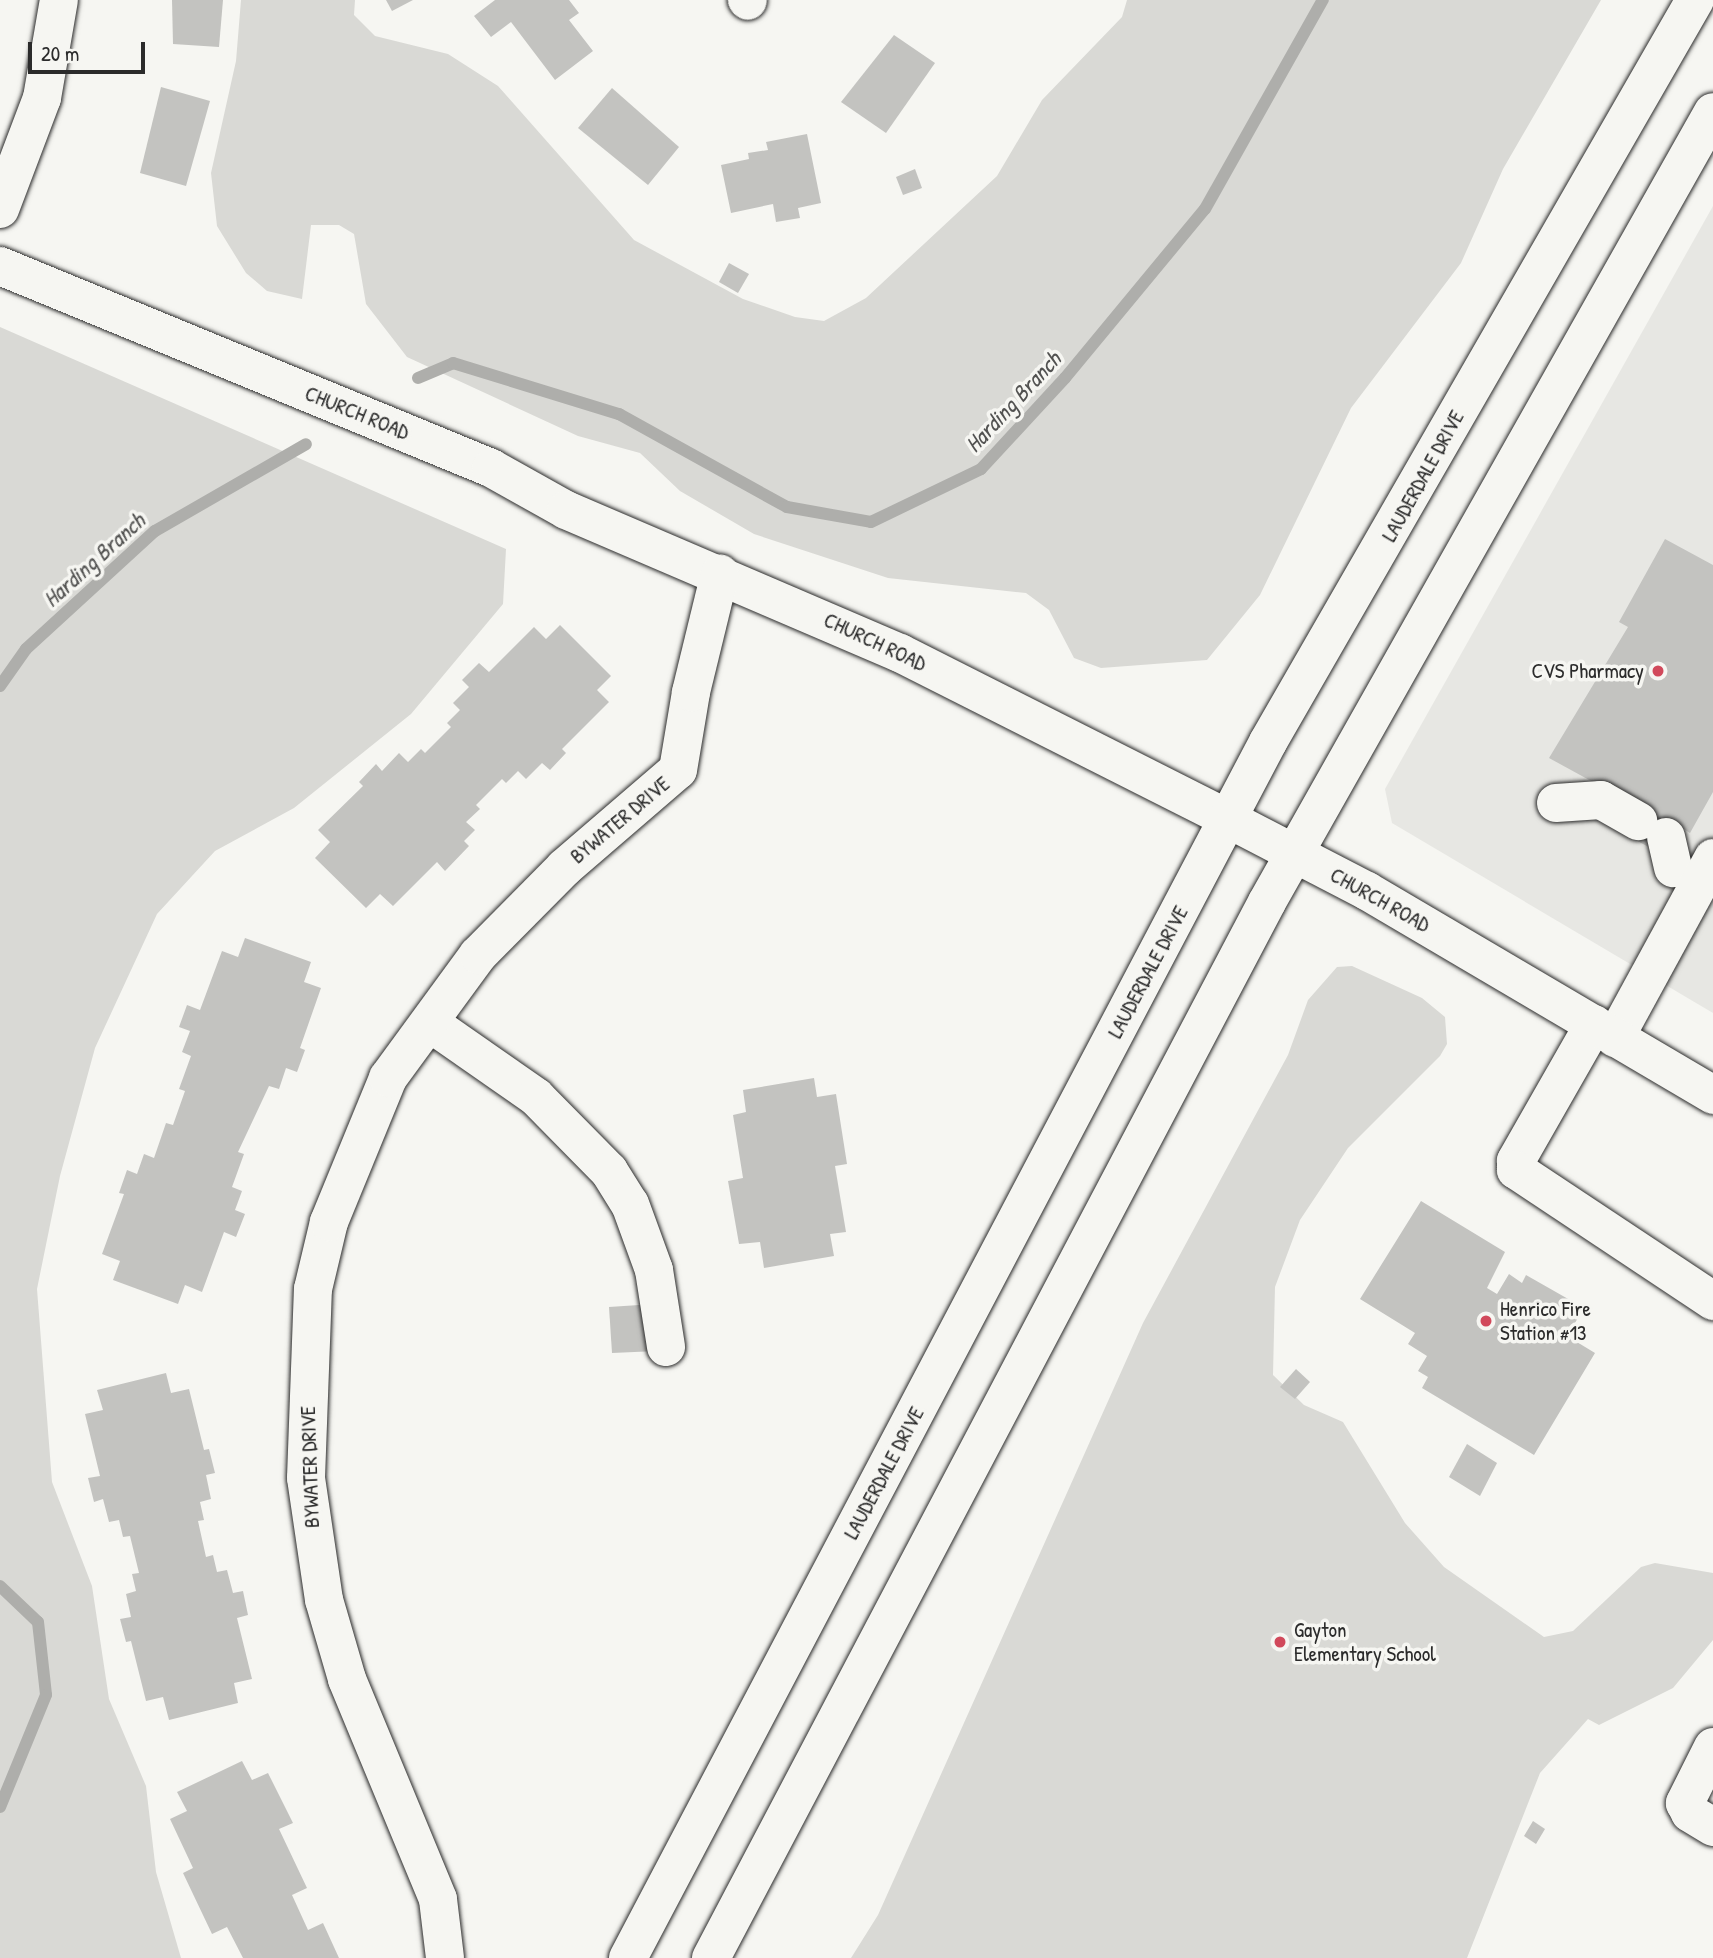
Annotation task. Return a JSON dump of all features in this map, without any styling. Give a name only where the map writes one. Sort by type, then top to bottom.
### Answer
[{"type":"main road","points":[[0,209],[42,98],[60,0]]},
{"type":"main road","name":"LAUDERDALE DRIVE","points":[[628,1958],[1230,820],[1268,742],[1695,0]]},
{"type":"main road","points":[[711,1958],[1295,852],[1713,112]]},
{"type":"main road","name":"CHURCH ROAD","points":[[0,266],[491,468],[566,510],[720,573],[900,653],[1295,852],[1713,1095]]},
{"type":"main road","name":"BYWATER DRIVE","points":[[445,1958],[438,1899],[347,1679],[324,1600],[306,1478],[308,1349],[313,1289],[329,1222],[388,1078],[478,955],[554,877],[678,770],[691,692],[720,573]]},
{"type":"main road","points":[[1556,803],[1601,800],[1659,842]]},
{"type":"main road","points":[[1713,858],[1605,1031],[1516,1161],[1516,1170],[1713,1301]]},
{"type":"main road","points":[[430,1023],[536,1097],[609,1171],[630,1204],[654,1270],[666,1347]]},
{"type":"main road","points":[[1713,1747],[1685,1802],[1690,1813],[1713,1827]]},
{"type":"shaded area","points":[[241,0],[355,0],[354,15],[375,36],[448,54],[498,86],[634,240],[743,299],[795,317],[824,321],[866,298],[997,176],[1042,100],[1122,17],[1127,0],[1601,0],[1503,169],[1461,263],[1351,408],[1260,595],[1207,660],[1101,668],[1074,658],[1049,610],[1026,593],[888,578],[754,534],[680,491],[640,453],[578,436],[407,357],[366,304],[354,234],[339,225],[311,225],[302,299],[267,291],[246,273],[217,226],[211,173],[236,61]]},
{"type":"shaded area","points":[[1713,206],[1713,1013],[1392,823],[1385,789]]},
{"type":"shaded area","points":[[0,327],[506,549],[503,604],[411,714],[294,808],[215,851],[157,914],[95,1048],[60,1176],[37,1289],[52,1482],[92,1586],[109,1699],[146,1786],[156,1872],[181,1958],[0,1958]]},
{"type":"shaded area","name":"Gayton Elementary School","points":[[1352,966],[1422,998],[1445,1017],[1447,1044],[1440,1056],[1348,1148],[1300,1220],[1275,1287],[1273,1375],[1304,1405],[1343,1422],[1405,1523],[1444,1567],[1544,1637],[1573,1631],[1641,1567],[1655,1563],[1713,1573],[1713,1640],[1673,1688],[1599,1725],[1588,1719],[1540,1773],[1467,1958],[851,1958],[878,1915],[1143,1323],[1288,1055],[1308,1000],[1337,967]]},
{"type":"building","points":[[172,0],[223,0],[219,47],[173,44]]},
{"type":"building","points":[[386,0],[413,0],[392,11]]},
{"type":"building","points":[[495,0],[569,0],[579,13],[569,20],[593,51],[555,80],[511,22],[491,37],[474,16]]},
{"type":"building","points":[[894,35],[935,63],[886,133],[841,102]]},
{"type":"building","points":[[161,87],[210,101],[186,186],[140,173]]},
{"type":"building","points":[[612,88],[679,147],[648,185],[578,128]]},
{"type":"building","points":[[807,134],[821,203],[798,208],[800,218],[776,222],[773,204],[731,213],[721,165],[749,159],[748,153],[768,150],[766,142]]},
{"type":"building","points":[[915,169],[922,188],[903,195],[896,177]]},
{"type":"building","points":[[729,263],[749,274],[738,293],[719,282]]},
{"type":"building","name":"CVS Pharmacy","points":[[1665,539],[1713,565],[1713,792],[1690,833],[1674,823],[1658,852],[1630,837],[1624,799],[1549,758],[1628,627],[1619,622]]},
{"type":"building","points":[[560,625],[611,676],[597,690],[609,702],[562,749],[566,753],[550,770],[542,763],[526,779],[518,771],[506,783],[502,779],[476,805],[480,809],[466,822],[475,830],[464,841],[469,846],[445,871],[437,862],[393,906],[380,894],[366,908],[315,858],[330,842],[318,830],[363,786],[359,782],[376,764],[382,771],[399,753],[408,762],[421,749],[425,753],[451,727],[447,723],[460,710],[453,703],[469,687],[462,680],[479,663],[489,672],[534,627],[546,639]]},
{"type":"building","points":[[245,938],[311,962],[304,982],[321,988],[300,1048],[305,1050],[297,1072],[286,1068],[279,1089],[269,1086],[238,1152],[244,1154],[232,1187],[242,1191],[235,1210],[245,1214],[236,1237],[224,1232],[202,1292],[185,1285],[178,1304],[113,1280],[120,1261],[102,1254],[124,1194],[119,1193],[127,1170],[137,1174],[144,1154],[154,1158],[166,1123],[173,1125],[185,1091],[179,1089],[191,1056],[182,1052],[190,1031],[179,1027],[187,1005],[200,1010],[222,951],[238,957]]},
{"type":"building","points":[[814,1078],[817,1097],[836,1094],[847,1164],[835,1166],[846,1232],[830,1234],[834,1256],[764,1268],[760,1242],[739,1244],[728,1181],[743,1178],[733,1115],[746,1112],[743,1090]]},
{"type":"building","name":"Henrico Fire Station #13","points":[[1421,1201],[1505,1252],[1487,1288],[1497,1294],[1509,1274],[1522,1283],[1526,1275],[1584,1308],[1567,1336],[1595,1353],[1534,1455],[1422,1388],[1428,1377],[1418,1371],[1427,1356],[1408,1344],[1415,1333],[1360,1299]]},
{"type":"building","points":[[654,1304],[657,1351],[612,1353],[609,1307]]},
{"type":"building","points":[[1296,1369],[1310,1382],[1295,1399],[1280,1387]]},
{"type":"building","points":[[166,1373],[171,1393],[189,1389],[204,1450],[209,1449],[215,1473],[206,1475],[211,1499],[200,1502],[204,1520],[198,1521],[206,1557],[213,1555],[217,1572],[227,1570],[233,1593],[243,1591],[248,1615],[237,1618],[252,1679],[234,1683],[238,1703],[169,1720],[163,1697],[146,1701],[131,1641],[126,1642],[120,1619],[131,1617],[126,1594],[136,1591],[132,1574],[139,1573],[130,1536],[123,1537],[119,1520],[109,1522],[103,1499],[94,1502],[88,1478],[100,1476],[85,1414],[103,1410],[97,1390]]},
{"type":"building","points":[[1467,1444],[1497,1463],[1480,1496],[1449,1477]]},
{"type":"building","points":[[242,1761],[252,1780],[268,1773],[293,1823],[279,1829],[307,1888],[292,1895],[308,1930],[323,1923],[339,1958],[243,1958],[227,1927],[212,1934],[183,1873],[193,1868],[170,1819],[187,1811],[177,1792]]},
{"type":"building","points":[[1533,1821],[1545,1829],[1536,1844],[1524,1836]]},
{"type":"waterway","name":"Harding Branch","points":[[418,378],[453,363],[619,414],[787,507],[871,522],[981,469],[1065,378],[1205,209],[1323,0]]},
{"type":"waterway","name":"Harding Branch","points":[[0,686],[26,649],[155,531],[306,444]]},
{"type":"waterway","name":"Harding Branch","points":[[0,1586],[38,1622],[46,1695],[0,1807]]},
{"type":"place","name":"CVS Pharmacy","points":[[1658,671]]},
{"type":"place","name":"Henrico Fire Station #13","points":[[1486,1321]]},
{"type":"place","name":"Gayton Elementary School","points":[[1280,1642]]}]
